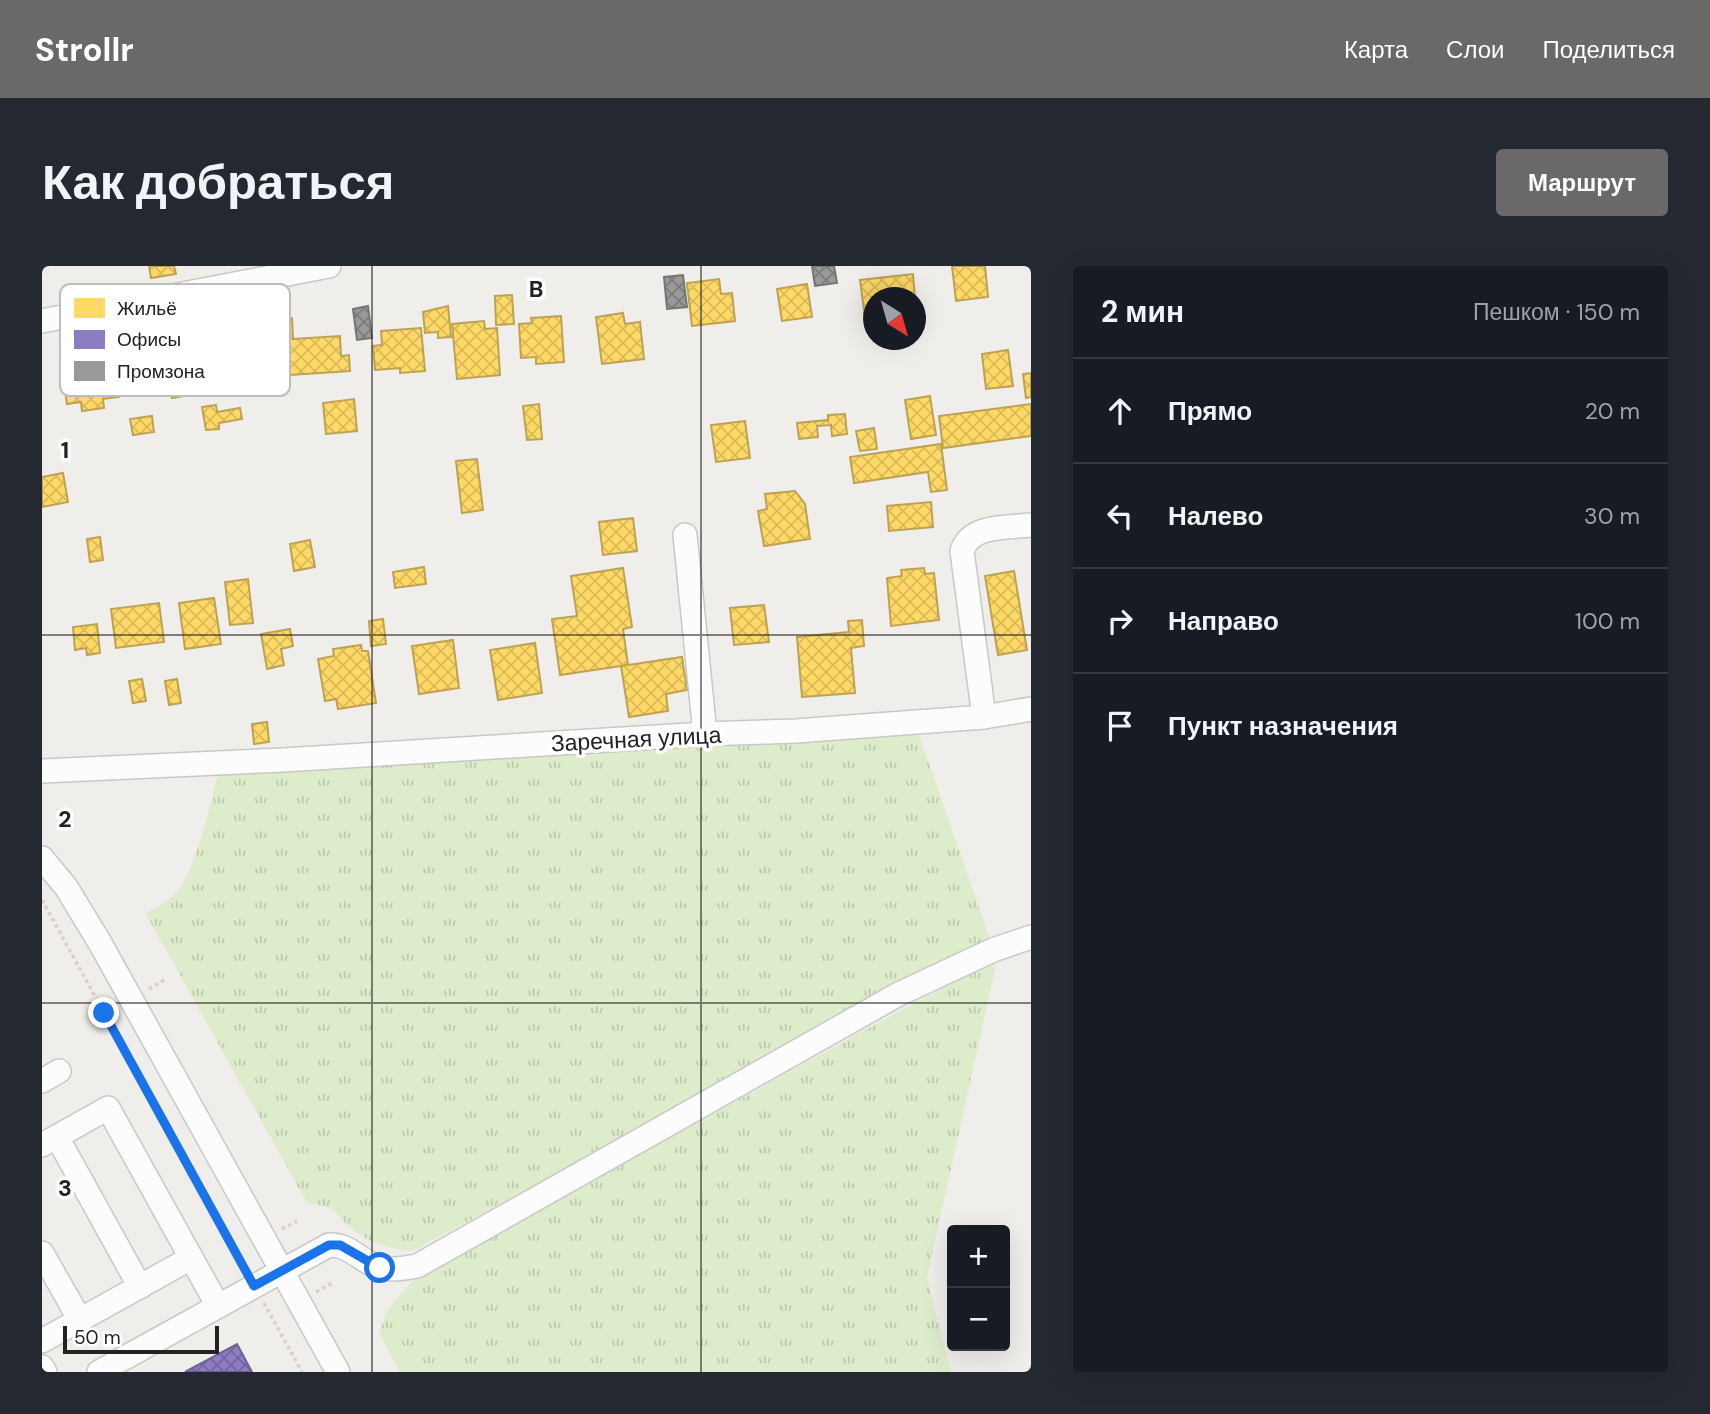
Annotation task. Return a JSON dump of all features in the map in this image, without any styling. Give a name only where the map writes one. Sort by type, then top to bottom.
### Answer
[{"type":"street","points":[[229,284],[329,266]]},
{"type":"street","points":[[42,320],[60,317]]},
{"type":"street","points":[[984,717],[962,551],[965,543],[977,532],[1031,525]]},
{"type":"street","points":[[685,535],[705,734]]},
{"type":"street","name":"Заречная улица","points":[[42,771],[283,761],[705,734],[796,731],[984,717],[1031,709]]},
{"type":"street","points":[[42,858],[66,887],[100,943],[338,1372]]},
{"type":"street","points":[[99,1372],[329,1245],[340,1245],[380,1268],[417,1266],[897,995],[993,950],[1031,937]]},
{"type":"street","points":[[140,1287],[49,1141],[108,1108],[218,1306]]},
{"type":"street","points":[[42,1253],[79,1320]]},
{"type":"street","points":[[42,1341],[191,1258]]},
{"type":"street","points":[[42,1367],[45,1372]]},
{"type":"path","points":[[42,900],[302,1372]]},
{"type":"green space","points":[[919,735],[990,939],[413,1251],[373,1242],[352,1229],[330,1208],[307,1203],[146,914],[173,896],[181,887],[201,838],[218,772]]},
{"type":"green space","points":[[997,960],[927,1278],[951,1372],[400,1372],[379,1333],[388,1309],[412,1281],[901,1010]]},
{"type":"building: Жильё","points":[[149,266],[174,266],[176,274],[151,278]]},
{"type":"building: Жильё","points":[[952,266],[985,266],[988,297],[956,301]]},
{"type":"building: Жильё","points":[[913,274],[914,287],[863,287],[863,303],[860,280]]},
{"type":"building: Жильё","points":[[719,279],[721,294],[732,293],[735,321],[692,326],[687,283]]},
{"type":"building: Жильё","points":[[807,284],[812,317],[782,321],[777,289]]},
{"type":"building: Жильё","points":[[512,295],[514,324],[496,325],[495,296]]},
{"type":"building: Жильё","points":[[448,306],[451,337],[438,338],[438,332],[425,333],[423,312]]},
{"type":"building: Жильё","points":[[623,313],[625,324],[640,322],[644,359],[602,364],[596,317]]},
{"type":"building: Жильё","points":[[561,316],[564,362],[536,364],[536,357],[521,358],[519,324],[532,323],[531,318]]},
{"type":"building: Жильё","points":[[290,318],[293,339],[340,336],[341,356],[349,355],[350,371],[290,375]]},
{"type":"building: Жильё","points":[[484,321],[485,329],[497,328],[500,375],[457,379],[452,324]]},
{"type":"building: Жильё","points":[[421,328],[425,371],[400,373],[400,368],[375,370],[373,346],[382,345],[381,331]]},
{"type":"building: Жильё","points":[[1008,350],[1013,386],[986,389],[982,354]]},
{"type":"building: Жильё","points":[[1031,373],[1031,397],[1026,398],[1023,374]]},
{"type":"building: Жильё","points":[[66,396],[119,396],[103,399],[104,408],[82,411],[81,402],[67,404]]},
{"type":"building: Жильё","points":[[930,396],[936,435],[911,439],[905,400]]},
{"type":"building: Жильё","points":[[354,399],[357,431],[326,434],[323,403]]},
{"type":"building: Жильё","points":[[539,404],[542,439],[527,440],[523,406]]},
{"type":"building: Жильё","points":[[1031,404],[1031,436],[943,448],[939,416]]},
{"type":"building: Жильё","points":[[216,405],[217,412],[240,408],[242,419],[219,423],[219,429],[206,430],[202,407]]},
{"type":"building: Жильё","points":[[845,414],[847,434],[832,436],[831,425],[817,426],[818,437],[799,439],[797,423],[828,420],[828,415]]},
{"type":"building: Жильё","points":[[152,416],[154,432],[133,435],[130,419]]},
{"type":"building: Жильё","points":[[745,421],[750,458],[716,462],[711,425]]},
{"type":"building: Жильё","points":[[874,428],[877,449],[860,451],[856,431]]},
{"type":"building: Жильё","points":[[941,444],[947,490],[931,492],[928,472],[854,483],[850,457]]},
{"type":"building: Жильё","points":[[477,459],[483,510],[462,513],[456,461]]},
{"type":"building: Жильё","points":[[63,473],[68,502],[42,507],[42,477]]},
{"type":"building: Жильё","points":[[795,491],[805,504],[810,539],[764,546],[758,511],[767,509],[765,494]]},
{"type":"building: Жильё","points":[[931,502],[933,527],[889,531],[887,506]]},
{"type":"building: Жильё","points":[[633,518],[637,551],[603,555],[599,522]]},
{"type":"building: Жильё","points":[[100,537],[103,560],[90,562],[87,539]]},
{"type":"building: Жильё","points":[[310,540],[315,567],[294,571],[290,544]]},
{"type":"building: Жильё","points":[[424,567],[426,584],[395,588],[393,572]]},
{"type":"building: Жильё","points":[[623,568],[632,627],[623,629],[628,665],[560,675],[552,619],[577,616],[571,576]]},
{"type":"building: Жильё","points":[[924,568],[925,574],[934,573],[939,620],[891,626],[887,578],[902,576],[901,570]]},
{"type":"building: Жильё","points":[[1014,571],[1027,650],[998,655],[985,576]]},
{"type":"building: Жильё","points":[[248,579],[253,623],[230,625],[225,582]]},
{"type":"building: Жильё","points":[[214,598],[221,644],[185,649],[179,603]]},
{"type":"building: Жильё","points":[[159,603],[164,642],[116,648],[111,609]]},
{"type":"building: Жильё","points":[[764,605],[769,642],[734,645],[730,608]]},
{"type":"building: Жильё","points":[[383,619],[386,644],[371,646],[369,621]]},
{"type":"building: Жильё","points":[[862,620],[864,646],[851,648],[855,693],[802,697],[797,637],[849,632],[848,621]]},
{"type":"building: Жильё","points":[[97,624],[100,653],[87,655],[86,648],[75,650],[73,627]]},
{"type":"building: Жильё","points":[[290,629],[293,646],[281,649],[284,665],[267,669],[261,634]]},
{"type":"building: Жильё","points":[[453,640],[459,688],[419,694],[412,646]]},
{"type":"building: Жильё","points":[[535,643],[542,693],[498,700],[490,650]]},
{"type":"building: Жильё","points":[[361,645],[362,651],[368,651],[376,703],[338,709],[336,699],[325,701],[318,659],[334,656],[333,649]]},
{"type":"building: Жильё","points":[[682,657],[687,690],[666,694],[668,711],[629,717],[621,666]]},
{"type":"building: Жильё","points":[[142,679],[146,701],[133,703],[129,681]]},
{"type":"building: Жильё","points":[[177,679],[181,703],[169,705],[165,681]]},
{"type":"building: Жильё","points":[[267,722],[269,742],[254,744],[252,724]]},
{"type":"building: Офисы","points":[[237,1344],[252,1372],[185,1372]]},
{"type":"building: Промзона","points":[[812,266],[834,266],[837,283],[815,286]]},
{"type":"building: Промзона","points":[[683,275],[687,307],[667,309],[664,277]]},
{"type":"building: Промзона","points":[[368,306],[372,338],[357,340],[353,309]]},
{"type":"route","points":[[104,1013],[254,1286],[329,1245],[340,1245],[380,1268]]}]
